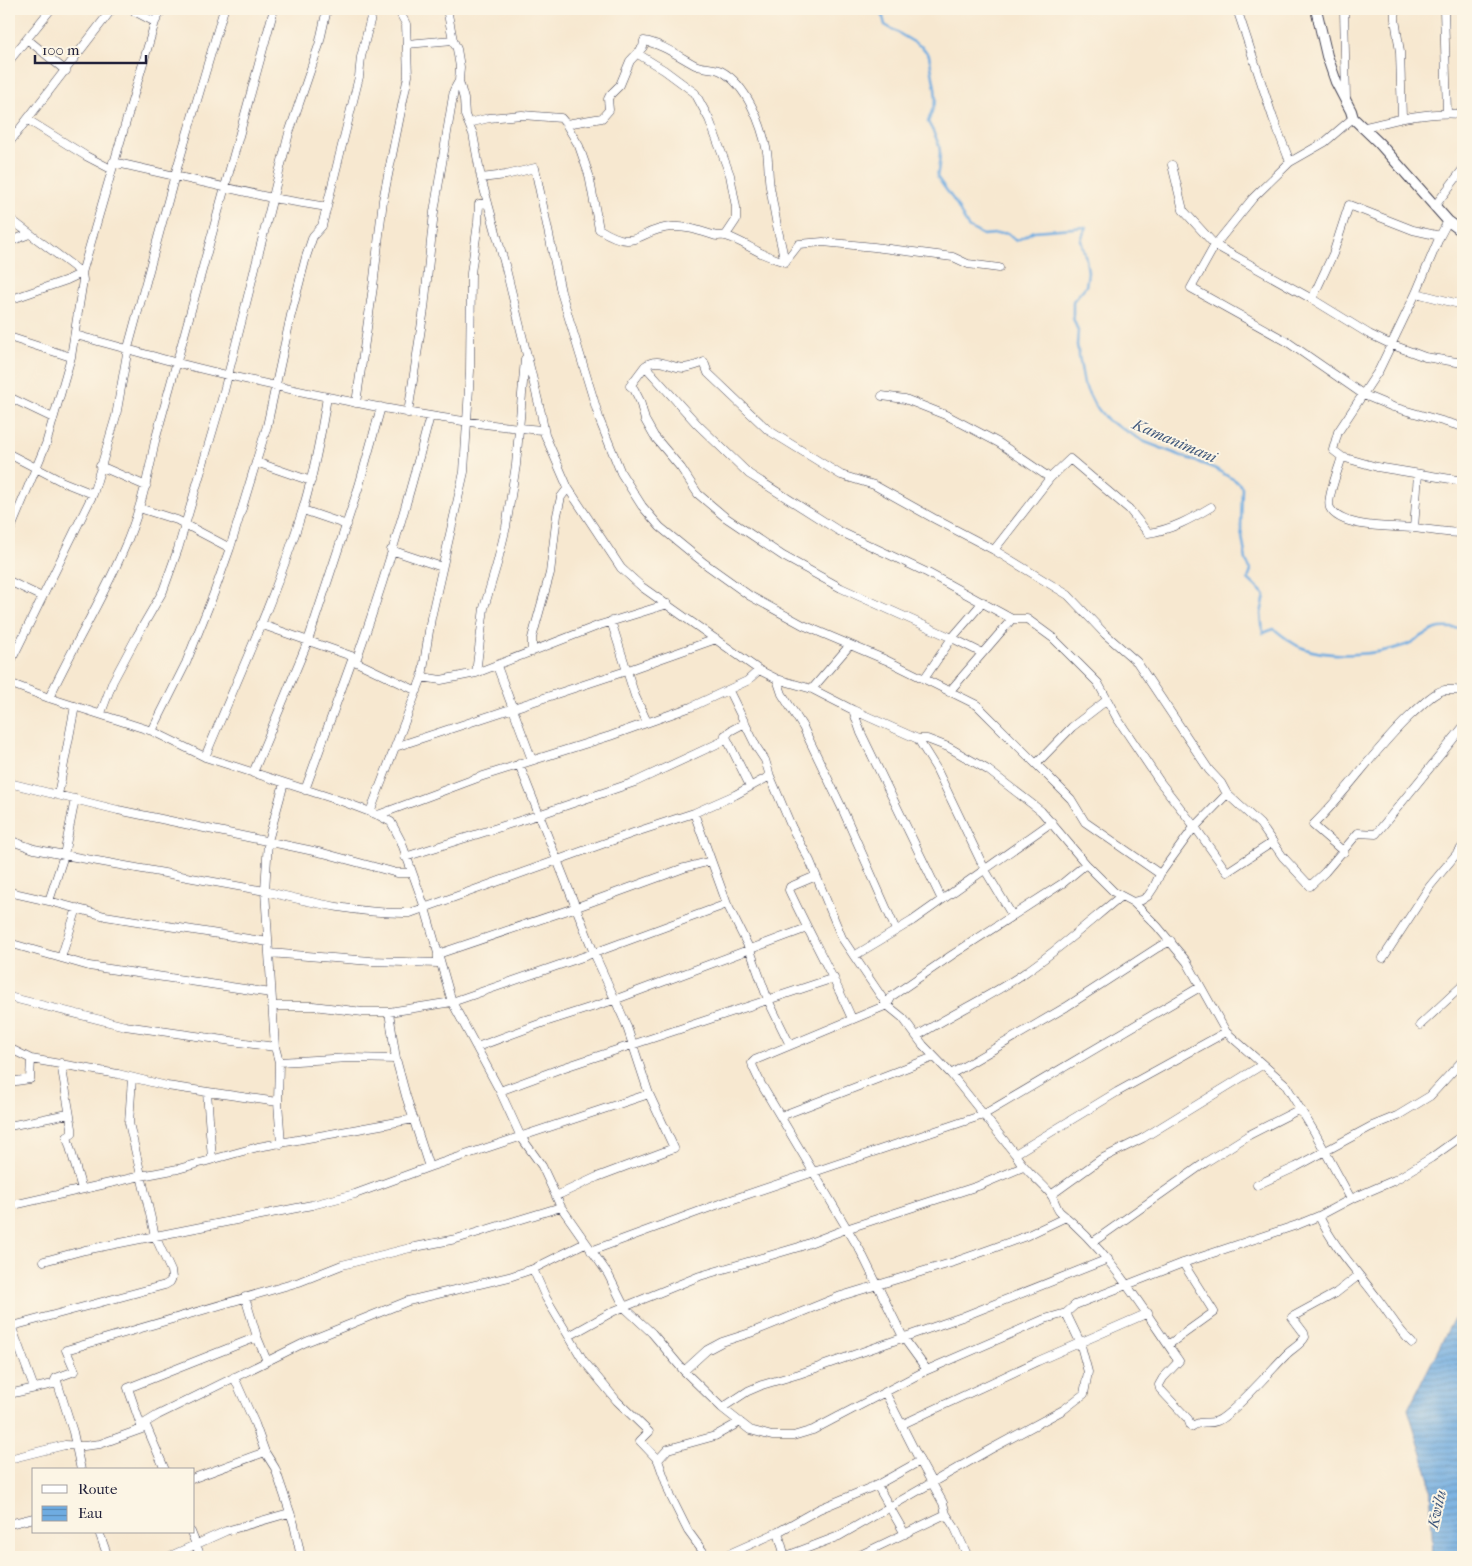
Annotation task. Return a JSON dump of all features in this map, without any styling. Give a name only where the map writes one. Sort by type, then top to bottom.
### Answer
[{"type":"street","points":[[9,61],[52,9]]},
{"type":"street","points":[[9,143],[112,9]]},
{"type":"street","points":[[130,9],[155,22]]},
{"type":"street","points":[[9,533],[37,469],[71,357],[76,335],[83,280],[82,273],[155,22],[162,9]]},
{"type":"street","points":[[9,665],[93,494],[116,416],[128,348],[175,175],[224,9]]},
{"type":"street","points":[[49,698],[124,550],[139,508],[146,486],[155,441],[274,9]]},
{"type":"street","points":[[100,713],[113,682],[163,592],[229,374],[289,133],[319,45],[328,9]]},
{"type":"street","points":[[152,731],[186,663],[230,548],[267,426],[291,315],[306,257],[313,236],[322,226],[359,77],[361,57],[372,9]]},
{"type":"street","points":[[356,403],[373,287],[383,200],[408,76],[406,24],[398,9]]},
{"type":"street","points":[[447,9],[453,40],[457,49],[460,67],[459,82],[464,100],[465,114],[473,134],[481,178],[526,349],[541,413],[543,430],[568,488],[621,568],[642,587],[759,670],[777,679],[812,690],[918,739],[927,739],[948,746],[988,770],[1041,811],[1086,864],[1114,892],[1133,902],[1171,942],[1187,962],[1226,1032],[1285,1084],[1350,1199]]},
{"type":"street","points":[[1237,9],[1264,93],[1290,162]]},
{"type":"street","points":[[1316,9],[1327,56],[1336,82],[1353,118],[1361,128],[1379,143],[1448,222],[1463,232]]},
{"type":"street","points":[[1344,9],[1346,100]]},
{"type":"street","points":[[1396,9],[1395,19],[1400,52],[1402,118]]},
{"type":"street","points":[[1444,9],[1448,113]]},
{"type":"street","points":[[27,38],[66,71]]},
{"type":"street","points":[[407,44],[453,40]]},
{"type":"street","points":[[566,124],[602,118],[609,110],[608,99],[610,95],[620,85],[630,61],[643,47],[644,41],[653,42],[697,66],[720,70],[743,92],[760,125],[767,153],[770,186],[785,262]]},
{"type":"street","points":[[638,54],[695,93],[709,119],[730,175],[736,207],[736,220],[726,235]]},
{"type":"street","points":[[408,413],[424,309],[434,212],[454,90],[459,82]]},
{"type":"street","points":[[1361,128],[1402,118],[1463,112],[1463,130]]},
{"type":"street","points":[[469,123],[489,118],[522,115],[561,118],[579,146],[589,175],[599,229],[611,236],[621,240],[632,241],[659,228],[692,229],[717,236],[726,235],[764,255],[785,262]]},
{"type":"street","points":[[1353,118],[1325,142],[1290,162],[1253,198],[1215,245],[1191,288],[1286,341],[1364,395],[1392,407],[1463,427]]},
{"type":"street","points":[[28,120],[86,156],[112,166],[175,175],[272,198],[327,207]]},
{"type":"street","points":[[1172,165],[1182,210],[1215,245],[1312,299],[1369,334],[1390,344],[1425,357],[1463,363]]},
{"type":"street","points":[[481,178],[506,175],[535,168],[561,292],[600,421],[621,473],[642,506],[660,527],[704,563],[750,596],[803,625],[886,660],[977,705],[1071,799],[1085,822],[1160,874]]},
{"type":"street","points":[[1434,207],[1463,169]]},
{"type":"street","points":[[370,812],[422,677],[442,567],[464,472],[470,371],[471,273],[479,204],[488,203]]},
{"type":"street","points":[[1312,299],[1333,254],[1349,205],[1413,230],[1440,236]]},
{"type":"street","points":[[9,218],[82,273]]},
{"type":"street","points":[[1448,222],[1379,370],[1338,432],[1333,450],[1342,457],[1377,467],[1463,481]]},
{"type":"street","points":[[9,242],[29,234]]},
{"type":"street","points":[[785,262],[799,244],[823,242],[953,257],[968,264],[999,268]]},
{"type":"street","points":[[9,300],[82,273]]},
{"type":"street","points":[[1416,293],[1463,305]]},
{"type":"street","points":[[76,335],[327,398],[468,422],[543,430]]},
{"type":"street","points":[[9,337],[71,357]]},
{"type":"street","points":[[476,674],[484,608],[506,528],[516,464],[526,349]]},
{"type":"street","points":[[982,653],[841,588],[783,556],[726,517],[698,494],[681,468],[654,436],[645,420],[634,388],[630,386],[645,366],[649,363],[662,362],[685,368],[704,362],[708,373],[768,430],[841,475],[874,485],[994,550],[1068,595],[1106,634],[1137,662],[1209,770],[1221,783],[1226,794],[1260,824],[1283,856],[1310,886],[1344,852],[1358,833],[1376,834],[1400,802],[1420,782],[1463,727]]},
{"type":"street","points":[[645,366],[697,424],[749,474],[839,531],[1012,618],[1028,618],[1053,638],[1098,683],[1117,718],[1160,782],[1227,872],[1273,842]]},
{"type":"street","points":[[882,396],[905,399],[948,416],[999,443],[1050,478]]},
{"type":"street","points":[[9,397],[53,418]]},
{"type":"street","points":[[205,757],[260,624],[303,510],[311,481],[327,398]]},
{"type":"street","points":[[253,773],[308,641],[360,486],[381,407]]},
{"type":"street","points":[[305,790],[372,614],[417,467],[430,416]]},
{"type":"street","points":[[9,454],[37,469],[93,494]]},
{"type":"street","points":[[1342,457],[1328,498],[1330,508],[1339,518],[1361,524],[1414,528],[1441,533],[1463,533]]},
{"type":"street","points":[[994,550],[1050,478],[1070,459],[1129,508],[1148,533],[1157,532],[1186,522],[1211,507]]},
{"type":"street","points":[[256,462],[311,481]]},
{"type":"street","points":[[100,466],[146,486]]},
{"type":"street","points":[[1414,528],[1418,474]]},
{"type":"street","points":[[532,652],[532,638],[550,573],[556,515],[561,497],[568,488]]},
{"type":"street","points":[[139,508],[177,520],[230,548]]},
{"type":"street","points":[[303,510],[347,525]]},
{"type":"street","points":[[391,550],[442,567]]},
{"type":"street","points":[[9,581],[42,597]]},
{"type":"street","points":[[924,680],[952,638],[983,602]]},
{"type":"street","points":[[422,677],[441,680],[476,674],[611,622],[668,604]]},
{"type":"street","points":[[950,692],[1012,618]]},
{"type":"street","points":[[611,622],[635,696],[647,722]]},
{"type":"street","points":[[260,624],[354,659],[417,691]]},
{"type":"street","points":[[395,747],[628,671],[716,639]]},
{"type":"street","points":[[812,690],[850,645]]},
{"type":"street","points":[[497,666],[532,760]]},
{"type":"street","points":[[378,815],[480,777],[692,707],[729,691],[747,681],[759,670]]},
{"type":"street","points":[[777,679],[782,694],[802,727],[841,806],[896,930]]},
{"type":"street","points":[[9,683],[152,731],[205,757],[370,812],[391,822],[401,841],[405,857],[425,908],[452,1002],[500,1091],[521,1137],[542,1166],[561,1208],[608,1274],[625,1308],[652,1333],[684,1371],[722,1408],[750,1430],[772,1436],[793,1436],[814,1430],[927,1370],[1045,1319],[1066,1313],[1074,1305],[1183,1263],[1319,1216],[1350,1199],[1395,1180],[1463,1135]]},
{"type":"street","points":[[1344,852],[1313,825],[1335,804],[1400,726],[1426,701],[1437,692],[1463,690]]},
{"type":"street","points":[[729,691],[765,760],[770,776],[842,938],[887,1005],[903,1018],[934,1058],[951,1074],[1015,1154],[1023,1167],[1051,1195],[1054,1205],[1093,1242],[1128,1285],[1179,1361],[1163,1378],[1159,1386],[1188,1419],[1191,1427],[1198,1422],[1218,1421],[1232,1411],[1305,1337],[1292,1317],[1336,1293],[1359,1274]]},
{"type":"street","points":[[1037,764],[1072,727],[1107,700]]},
{"type":"street","points":[[58,795],[74,706]]},
{"type":"street","points":[[853,710],[861,733],[942,900]]},
{"type":"street","points":[[405,857],[635,782],[721,742],[725,735],[745,723]]},
{"type":"street","points":[[725,735],[750,786]]},
{"type":"street","points":[[918,739],[936,768],[985,870],[1012,915]]},
{"type":"street","points":[[519,764],[594,953],[626,1024],[650,1094],[674,1148],[597,1177],[556,1196]]},
{"type":"street","points":[[9,840],[34,849],[265,891],[298,899],[373,912],[410,913],[694,813],[735,795],[770,776]]},
{"type":"street","points":[[9,783],[118,810],[322,853],[397,873],[411,873]]},
{"type":"street","points":[[281,1144],[278,1102],[279,1062],[275,1047],[265,891],[268,841],[284,783]]},
{"type":"street","points":[[1133,902],[1148,896],[1160,874],[1195,827],[1226,794]]},
{"type":"street","points":[[49,901],[64,855],[76,799]]},
{"type":"street","points":[[694,813],[727,904],[750,950],[768,1000],[790,1045]]},
{"type":"street","points":[[854,956],[942,900],[1052,822]]},
{"type":"street","points":[[1383,958],[1430,886],[1463,846]]},
{"type":"street","points":[[438,954],[577,907],[655,878],[711,861]]},
{"type":"street","points":[[927,1370],[903,1337],[876,1286],[861,1252],[761,1084],[752,1063],[755,1060],[887,1005],[892,996],[1063,883],[1086,864]]},
{"type":"street","points":[[816,876],[790,887],[788,890],[834,978],[852,1019]]},
{"type":"street","points":[[9,892],[105,916],[268,942]]},
{"type":"street","points":[[917,1036],[948,1016],[981,1000],[1023,974],[1121,896]]},
{"type":"street","points":[[272,1006],[313,1006],[363,1012],[390,1012],[452,1002],[594,953],[727,904]]},
{"type":"street","points":[[61,958],[77,908]]},
{"type":"street","points":[[477,1047],[550,1020],[614,1000],[807,928]]},
{"type":"street","points":[[951,1074],[1066,1007],[1157,948],[1171,942]]},
{"type":"street","points":[[9,943],[89,966],[271,993]]},
{"type":"street","points":[[269,953],[431,964],[438,963],[438,954]]},
{"type":"street","points":[[500,1091],[562,1068],[834,978]]},
{"type":"street","points":[[1420,1026],[1463,985]]},
{"type":"street","points":[[591,1251],[722,1203],[983,1115],[1200,987]]},
{"type":"street","points":[[9,997],[125,1026],[275,1047]]},
{"type":"street","points":[[390,1012],[396,1059],[429,1167]]},
{"type":"street","points":[[1015,1154],[1117,1092],[1226,1032]]},
{"type":"street","points":[[9,1048],[31,1059],[62,1063],[166,1086],[278,1102]]},
{"type":"street","points":[[279,1062],[349,1058],[396,1059]]},
{"type":"street","points":[[781,1116],[934,1058]]},
{"type":"street","points":[[9,1082],[30,1079],[31,1059]]},
{"type":"street","points":[[1257,1185],[1325,1153],[1370,1127],[1397,1116],[1430,1096],[1463,1060]]},
{"type":"street","points":[[62,1063],[72,1134],[67,1137],[82,1188]]},
{"type":"street","points":[[1051,1195],[1101,1159],[1143,1138],[1262,1065]]},
{"type":"street","points":[[34,1388],[9,1324],[165,1285],[172,1278],[171,1271],[155,1236],[129,1123],[132,1078]]},
{"type":"street","points":[[207,1092],[212,1159]]},
{"type":"street","points":[[44,1261],[85,1250],[355,1194],[429,1167],[650,1094]]},
{"type":"street","points":[[1093,1242],[1206,1162],[1249,1135],[1300,1109]]},
{"type":"street","points":[[9,1126],[68,1114]]},
{"type":"street","points":[[9,1206],[82,1188],[178,1169],[258,1147],[414,1119]]},
{"type":"street","points":[[569,1336],[614,1311],[700,1276],[799,1247],[846,1229],[978,1186],[1023,1167]]},
{"type":"street","points":[[9,1394],[53,1384],[56,1378],[75,1371],[66,1350],[300,1282],[342,1265],[456,1239],[561,1208]]},
{"type":"street","points":[[1319,1216],[1325,1229],[1390,1314],[1401,1332],[1412,1343]]},
{"type":"street","points":[[684,1371],[707,1350],[722,1342],[750,1333],[841,1296],[991,1249],[1026,1236],[1066,1217]]},
{"type":"street","points":[[9,1460],[65,1445],[100,1444],[144,1426],[234,1377],[254,1369],[306,1342],[408,1301],[509,1277],[533,1268],[585,1242]]},
{"type":"street","points":[[722,1408],[748,1391],[762,1385],[799,1374],[971,1313],[1108,1259]]},
{"type":"street","points":[[1168,1344],[1214,1312],[1183,1263]]},
{"type":"street","points":[[533,1268],[546,1298],[582,1360],[648,1432],[640,1441],[658,1460],[671,1497],[688,1531],[706,1557]]},
{"type":"street","points":[[245,1297],[257,1337],[267,1361]]},
{"type":"street","points":[[778,1532],[784,1557],[839,1536],[988,1450],[1063,1410],[1084,1394],[1088,1372],[1080,1342],[1066,1313]]},
{"type":"street","points":[[902,1424],[1080,1342],[1148,1314]]},
{"type":"street","points":[[164,1468],[128,1388],[257,1337]]},
{"type":"street","points":[[234,1377],[265,1452],[274,1468],[294,1524],[301,1557]]},
{"type":"street","points":[[56,1378],[73,1432],[80,1468]]},
{"type":"street","points":[[885,1392],[943,1503],[946,1514],[955,1528],[968,1557]]},
{"type":"street","points":[[658,1460],[668,1449],[715,1436],[740,1422]]},
{"type":"street","points":[[195,1478],[265,1452]]},
{"type":"street","points":[[722,1557],[778,1532],[819,1509],[877,1485],[920,1461]]},
{"type":"street","points":[[877,1485],[905,1534]]},
{"type":"street","points":[[168,1557],[250,1523],[289,1512]]},
{"type":"street","points":[[856,1557],[946,1514]]},
{"type":"street","points":[[9,1524],[32,1518]]},
{"type":"street","points":[[100,1534],[108,1557]]},
{"type":"street","points":[[192,1534],[201,1557]]},
{"type":"water","name":"Kwilu","points":[[1463,1300],[1463,1557],[1433,1557],[1430,1480],[1408,1409]]},
{"type":"waterway","name":"Kamanimani","points":[[881,9],[885,25],[922,47],[929,55],[936,100],[928,122],[940,149],[937,177],[955,202],[968,227],[983,235],[1007,233],[1016,241],[1034,231],[1086,227],[1081,240],[1088,272],[1086,286],[1073,301],[1073,318],[1078,331],[1077,345],[1084,384],[1094,404],[1107,420],[1145,442],[1216,469],[1235,480],[1242,487],[1241,530],[1246,560],[1251,571],[1248,579],[1265,595],[1261,614],[1263,633],[1274,629],[1300,647],[1311,651],[1353,654],[1381,651],[1406,645],[1440,628],[1463,628]]}]
